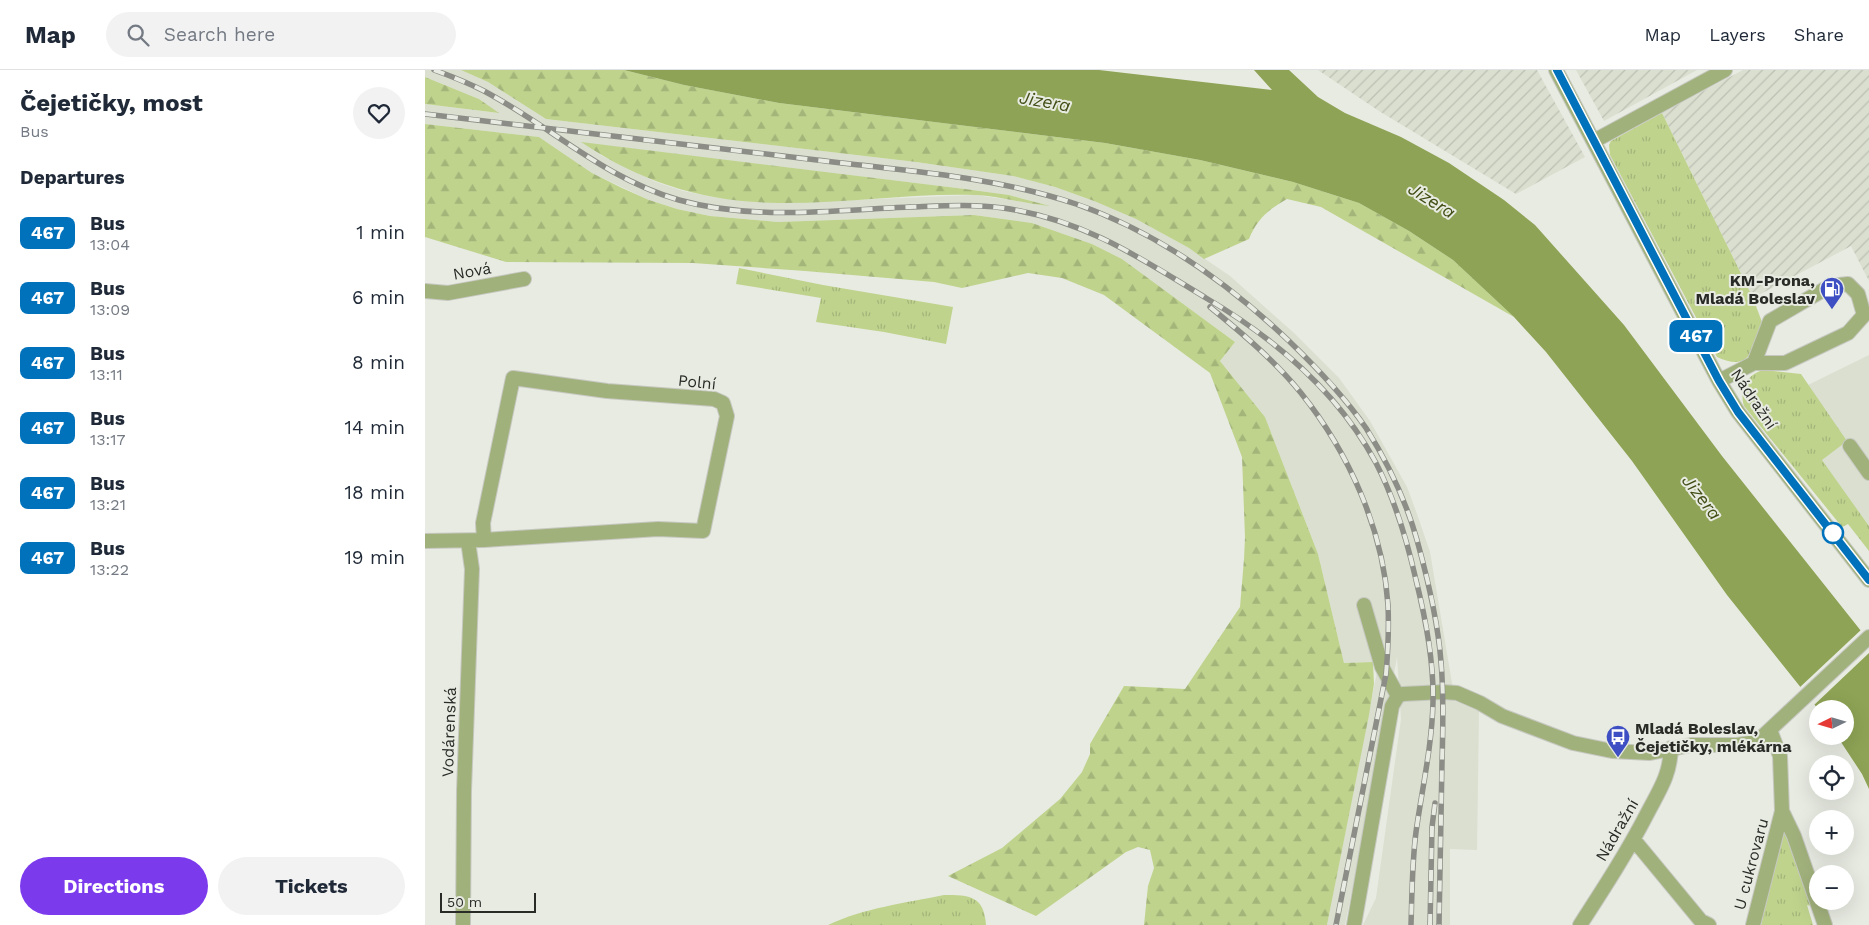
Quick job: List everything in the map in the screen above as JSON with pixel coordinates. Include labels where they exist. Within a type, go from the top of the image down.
[{"type":"street","name":"Nádražní","points":[[1556,70],[1719,381],[1738,412],[1869,580]]},
{"type":"street","points":[[1594,141],[1725,70]]},
{"type":"street","name":"Nová","points":[[425,291],[448,293],[524,279]]},
{"type":"street","points":[[1719,381],[1754,363],[1785,363],[1848,334],[1864,315],[1858,294],[1847,284],[1831,286],[1770,321],[1754,363]]},
{"type":"street","name":"Polní","points":[[425,541],[468,541],[658,530],[703,531],[727,416],[723,403],[714,399],[607,391],[513,378],[483,523],[483,540]]},
{"type":"street","points":[[1850,446],[1869,473]]},
{"type":"street","name":"Vodárenská","points":[[463,925],[464,791],[473,569],[468,541]]},
{"type":"street","points":[[1364,604],[1382,668],[1398,696]]},
{"type":"street","points":[[1354,925],[1392,706],[1398,696],[1408,692],[1457,693],[1503,716],[1582,746],[1612,751],[1643,753],[1691,745],[1743,745],[1756,741],[1770,730],[1869,637]]},
{"type":"street","name":"U cukrovaru","points":[[1753,925],[1783,811],[1780,756],[1770,730]]},
{"type":"street","name":"Nádražní","points":[[1580,925],[1634,840],[1667,777],[1671,765],[1671,748]]},
{"type":"street","name":"U cukrovaru","points":[[1783,811],[1794,836],[1825,925]]},
{"type":"street","points":[[1634,840],[1701,921],[1709,925]]},
{"type":"shaded area","points":[[425,70],[461,70],[488,82],[546,119],[916,162],[1013,176],[1055,187],[1136,219],[1189,248],[1230,276],[1294,333],[1339,378],[1370,421],[1407,487],[1430,552],[1455,701],[1479,711],[1477,850],[1450,849],[1450,925],[1363,925],[1376,898],[1401,719],[1397,657],[1345,925],[1327,925],[1377,672],[1382,655],[1373,662],[1344,663],[1318,554],[1265,417],[1220,361],[1235,342],[1122,259],[1092,244],[1032,223],[974,215],[778,222],[710,216],[677,209],[649,200],[592,173],[539,137],[425,124],[425,104],[498,113],[479,99],[425,77]],"holes":[[[583,143],[1009,195],[1046,205],[975,195],[779,203],[713,197],[683,191],[656,182],[602,156]]]},
{"type":"shaded area","points":[[1318,70],[1537,70],[1585,157],[1516,194],[1379,111]]},
{"type":"shaded area","points":[[1576,70],[1697,70],[1604,121]]},
{"type":"shaded area","points":[[1743,70],[1869,70],[1869,281],[1851,246],[1753,298],[1662,113]]},
{"type":"shaded area","points":[[1869,355],[1869,526],[1821,459],[1808,385]]},
{"type":"green space","points":[[461,70],[624,70],[684,85],[779,103],[1105,143],[1200,160],[1293,182],[1359,203],[1409,231],[1453,260],[1514,317],[1321,207],[1287,199],[1264,215],[1249,239],[1204,259],[1189,248],[1136,219],[1055,187],[1013,176],[916,162],[546,119],[488,82]]},
{"type":"green space","points":[[425,77],[479,99],[499,113],[425,104]]},
{"type":"green space","points":[[1662,113],[1753,298],[1762,322],[1753,349],[1744,360],[1737,362],[1728,361],[1717,357],[1610,155],[1609,145],[1611,141]]},
{"type":"green space","points":[[425,124],[539,137],[592,173],[622,188],[649,200],[677,209],[710,216],[778,222],[974,215],[1032,223],[1092,244],[1122,259],[1235,342],[1220,361],[1265,417],[1318,554],[1344,663],[1373,662],[1374,684],[1369,715],[1327,925],[1144,925],[1148,886],[1154,868],[1150,850],[1138,847],[1126,852],[1036,916],[948,876],[1002,848],[1060,799],[1082,772],[1090,754],[1090,744],[1124,686],[1185,689],[1240,607],[1245,537],[1242,457],[1210,373],[1104,295],[1062,278],[1028,273],[962,288],[934,282],[693,263],[506,262],[425,237]]},
{"type":"green space","points":[[581,142],[1009,195],[1050,206],[975,195],[802,203],[750,202],[725,199],[675,188],[651,179],[627,169]]},
{"type":"green space","points":[[739,268],[823,285],[953,307],[946,344],[816,322],[821,298],[736,284]]},
{"type":"green space","points":[[1763,370],[1801,374],[1847,441],[1822,460],[1869,526],[1869,551],[1848,524],[1842,527],[1744,406],[1742,394],[1745,384],[1752,375]]},
{"type":"green space","points":[[1784,834],[1787,834],[1809,891],[1809,906],[1807,905],[1813,925],[1761,925]]},
{"type":"green space","points":[[944,895],[974,899],[982,908],[986,925],[828,925],[870,910]]},
{"type":"water","name":"Jizera","points":[[624,70],[1099,70],[1272,90],[1254,70],[1289,70],[1318,97],[1345,113],[1401,137],[1449,163],[1504,200],[1535,225],[1624,325],[1722,456],[1869,641],[1869,789],[1854,762],[1854,755],[1850,755],[1843,745],[1854,745],[1854,700],[1811,700],[1727,595],[1632,461],[1546,352],[1514,317],[1453,260],[1409,231],[1359,203],[1293,182],[1200,160],[1105,143],[779,103],[684,85]]},
{"type":"pier","points":[[1863,628],[1869,637],[1869,653],[1819,700],[1809,701],[1798,689]]},
{"type":"railway","points":[[434,70],[484,91],[509,105],[626,179],[679,200],[707,206],[765,212],[823,212],[910,207],[980,206],[1032,213],[1059,221],[1084,230],[1133,254],[1231,314],[1280,349],[1323,390],[1343,413],[1361,437],[1376,463],[1400,520],[1420,595],[1431,656],[1433,702],[1429,751],[1415,844],[1411,925]]},
{"type":"railway","points":[[425,114],[915,171],[1013,187],[1076,204],[1135,229],[1190,261],[1241,299],[1310,361],[1358,416],[1389,469],[1413,525],[1438,631],[1442,674],[1443,725],[1439,925]]},
{"type":"railway","points":[[1210,307],[1280,370],[1301,393],[1318,416],[1348,466],[1361,493],[1371,520],[1385,577],[1388,605],[1386,674],[1336,925]]},
{"type":"railway","points":[[1430,925],[1432,827],[1435,803]]},
{"type":"bus line","name":"467","points":[[1557,70],[1719,381],[1738,412],[1869,580]]},
{"type":"place","name":"KM-Prona, Mladá Boleslav","points":[[1832,310]]},
{"type":"place","name":"Mladá Boleslav, Čejetičky, mlékárna","points":[[1618,758]]}]
